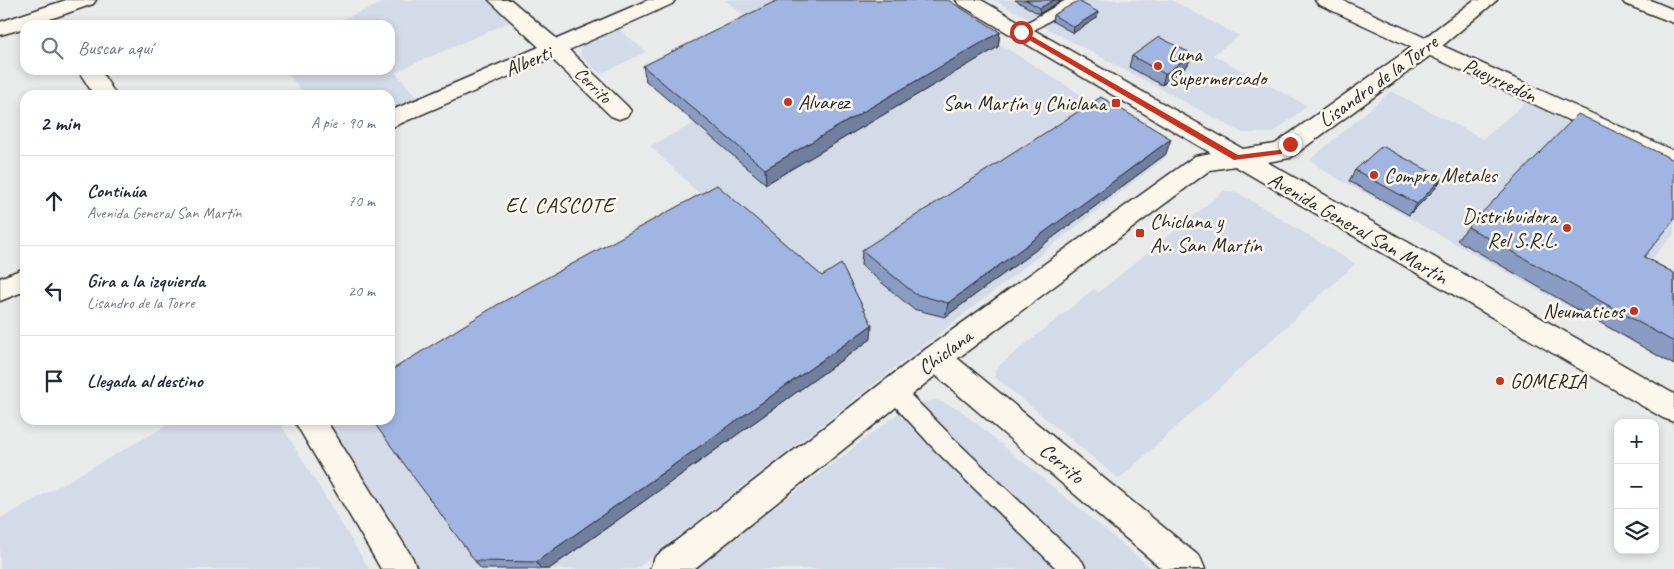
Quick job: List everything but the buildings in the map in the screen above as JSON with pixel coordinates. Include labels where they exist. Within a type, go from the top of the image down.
[{"type":"street","points":[[56,18],[86,0]]},
{"type":"street","name":"Cerrito","points":[[499,0],[555,49],[619,111]]},
{"type":"street","name":"Alberti","points":[[395,118],[665,0]]},
{"type":"street","name":"Avenida General San Martín","points":[[966,0],[1674,409]]},
{"type":"street","name":"Pueyrredón","points":[[1325,0],[1674,161]]},
{"type":"street","name":"Lisandro de la Torre","points":[[1237,158],[1281,152],[1427,47],[1486,0]]},
{"type":"street","points":[[1632,0],[1674,17]]},
{"type":"street","points":[[0,29],[20,25]]},
{"type":"street","points":[[92,75],[102,90]]},
{"type":"street","name":"Chiclana","points":[[667,569],[936,358],[1204,162],[1237,158]]},
{"type":"street","points":[[0,290],[20,281]]},
{"type":"street","name":"Cerrito","points":[[936,358],[1188,569]]},
{"type":"street","points":[[311,425],[400,569]]},
{"type":"lane","points":[[1021,32],[1076,0]]},
{"type":"lane","points":[[894,391],[944,444],[1074,569]]},
{"type":"shaded area","points":[[391,0],[488,0],[512,21],[395,72],[395,20],[340,20]]},
{"type":"shaded area","points":[[725,0],[929,0],[1166,148],[1166,157],[636,569],[412,569],[323,425],[395,425],[395,417],[710,204],[650,146],[695,123],[646,81],[757,25]]},
{"type":"shaded area","points":[[994,0],[1171,0],[1239,36],[1213,55],[1307,106],[1273,133],[1243,133]]},
{"type":"shaded area","points":[[618,28],[646,52],[600,74],[581,56],[580,47]]},
{"type":"shaded area","points":[[395,72],[419,100],[395,110],[395,90],[301,90],[289,75],[395,75]]},
{"type":"shaded area","points":[[1391,91],[1483,139],[1526,102],[1674,175],[1674,234],[1637,275],[1674,340],[1674,365],[1321,169],[1311,159]]},
{"type":"shaded area","points":[[1224,191],[1237,192],[1355,264],[1119,479],[995,377],[995,369],[1094,289],[1099,292]]},
{"type":"shaded area","points":[[936,400],[959,409],[1152,569],[694,569],[911,404]]},
{"type":"shaded area","points":[[168,425],[281,425],[369,569],[0,569],[0,519]]},
{"type":"place","name":"Luna Supermercado","points":[[1158,66]]},
{"type":"place","name":"Alvarez","points":[[788,102]]},
{"type":"place","name":"San Martín y Chiclana","points":[[1116,103]]},
{"type":"place","name":"Compro Metales","points":[[1374,175]]},
{"type":"place","name":"Distribuidora Rel S.R.L.","points":[[1567,228]]},
{"type":"place","name":"Chiclana y Av. San Martín","points":[[1140,233]]},
{"type":"place","name":"Neumaticos","points":[[1634,311]]},
{"type":"place","name":"GOMERIA","points":[[1500,381]]},
{"type":"district","name":"EL CASCOTE","points":[[560,204]]},
{"type":"route","points":[[1021,32],[1237,158],[1281,152],[1290,144]]}]
